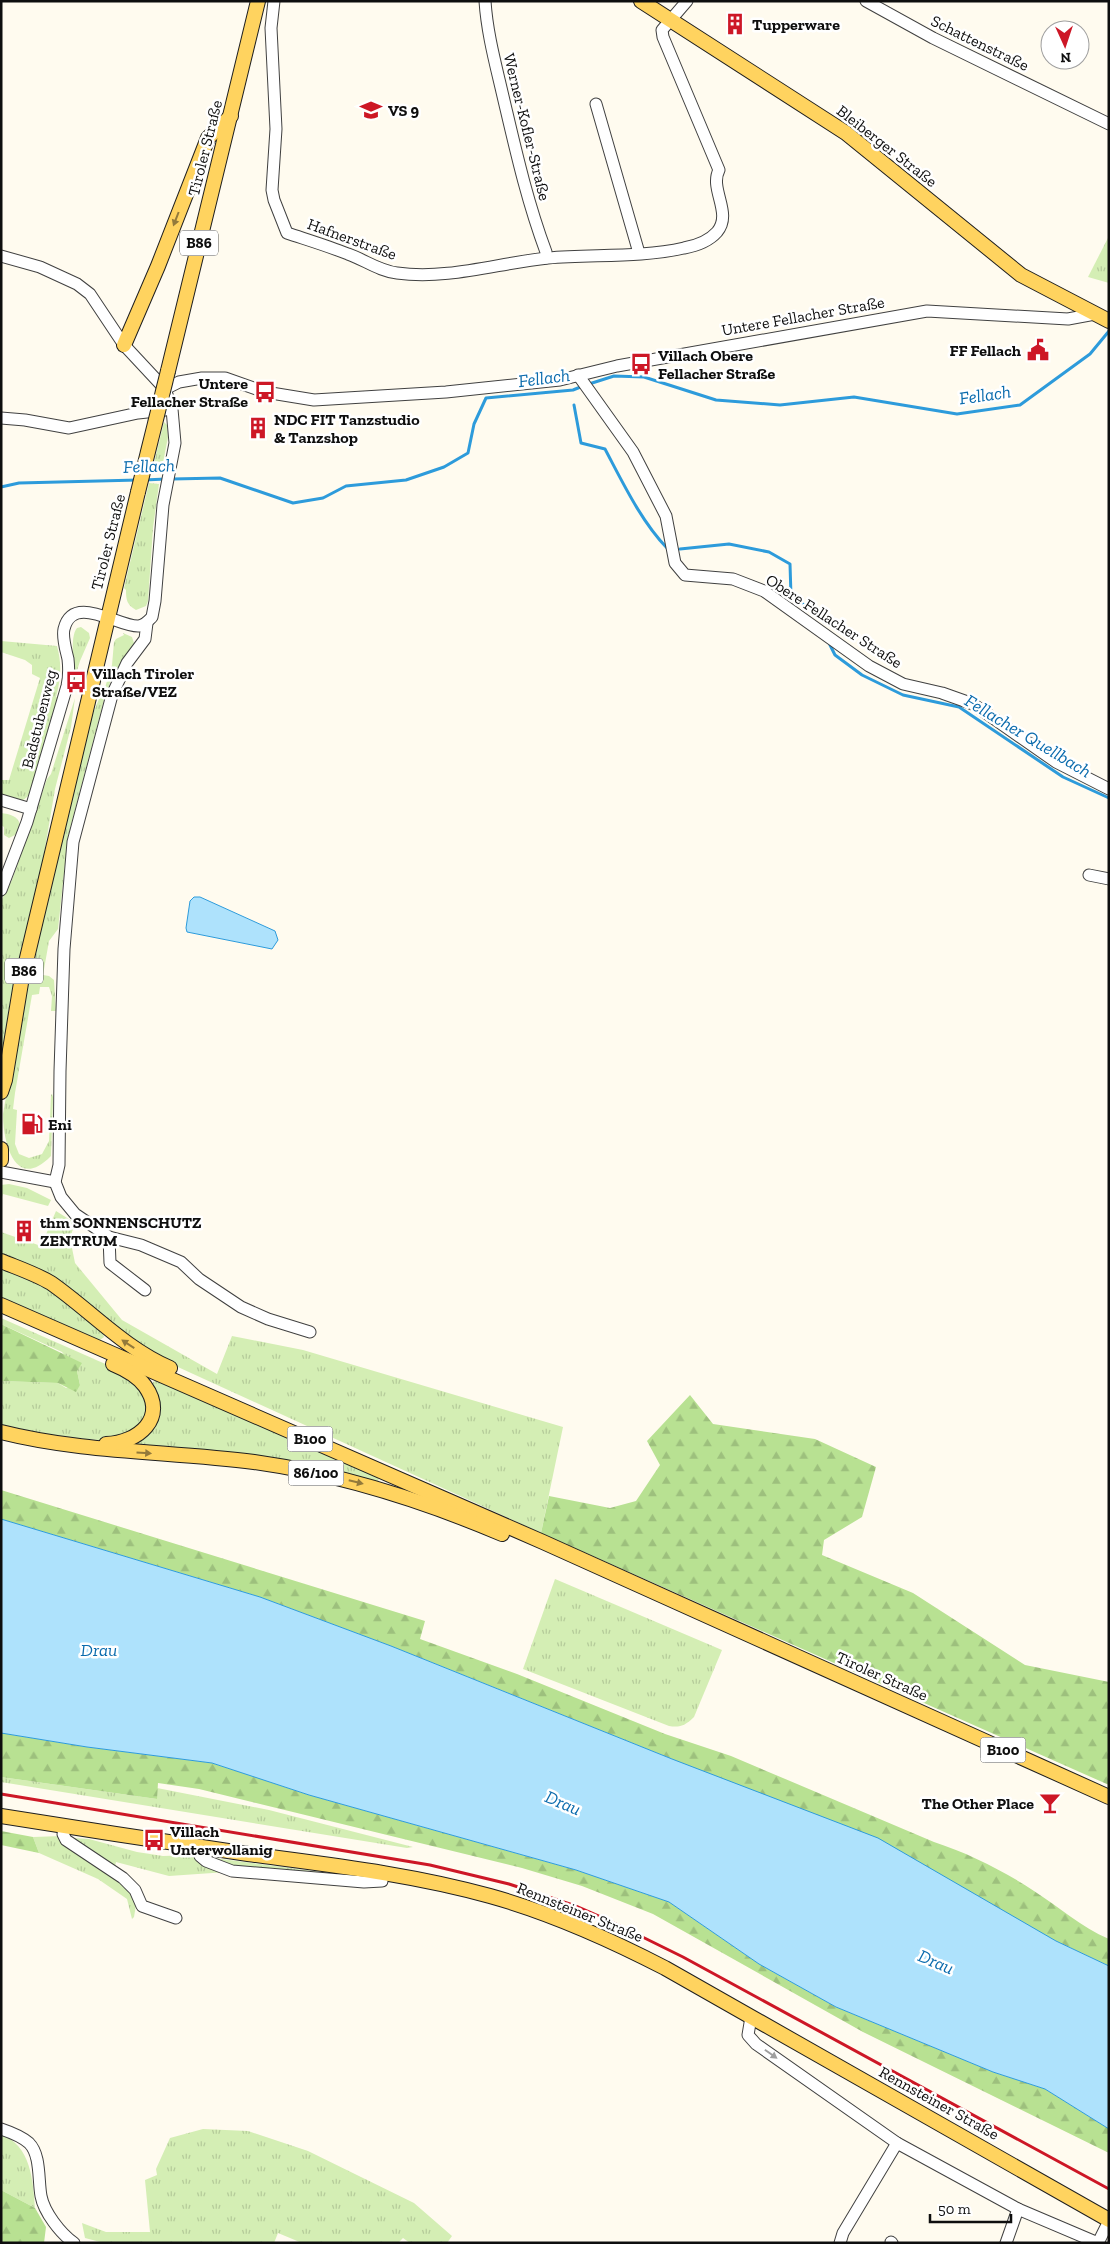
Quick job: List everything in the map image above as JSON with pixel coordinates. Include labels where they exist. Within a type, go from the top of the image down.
[{"type":"main road","name":"Tiroler Straße","points":[[1,1092],[5,1080],[21,983],[108,616],[258,1]]},
{"type":"main road","name":"Bleiberger Straße","points":[[641,1],[846,134],[1021,275],[1102,318]]},
{"type":"main road","points":[[124,345],[158,266],[208,138],[231,116]]},
{"type":"main road","points":[[1,1149],[1,1160]]},
{"type":"main road","points":[[1,1261],[48,1282],[71,1298],[121,1340],[154,1361],[192,1377],[213,1397]]},
{"type":"main road","name":"B100","points":[[1,1304],[543,1542]]},
{"type":"main road","name":"86/100","points":[[70,1335],[97,1356],[135,1376],[145,1386],[152,1398],[153,1411],[149,1424],[138,1436],[128,1441],[78,1445]]},
{"type":"main road","name":"86/100","points":[[1,1432],[46,1441],[117,1450],[254,1462],[300,1469],[358,1482],[413,1499],[525,1544],[543,1542]]},
{"type":"main road","name":"Tiroler Straße","points":[[543,1542],[1109,1797]]},
{"type":"main road","name":"Rennsteiner Straße","points":[[1,1816],[199,1847],[383,1872],[491,1896],[580,1928],[665,1968],[1109,2220]]},
{"type":"street","name":"Hafnerstraße","points":[[274,1],[271,28],[276,130],[272,190],[287,233],[350,254],[384,272],[400,274],[454,273],[546,258],[666,251],[692,246],[710,238],[721,226],[722,219],[716,180],[719,170],[664,42],[662,30],[670,20]]},
{"type":"street","name":"Werner-Kofler-Straße","points":[[485,1],[493,58],[518,167],[546,252],[546,258]]},
{"type":"street","points":[[670,20],[687,1]]},
{"type":"street","name":"Schattenstraße","points":[[866,1],[933,38],[1109,124]]},
{"type":"street","points":[[596,104],[639,253]]},
{"type":"street","points":[[1,256],[40,267],[77,284],[90,294],[124,345],[165,389],[172,409],[175,443],[166,486],[152,617],[140,626],[108,616]]},
{"type":"street","name":"Untere Fellacher Straße","points":[[165,389],[179,382],[202,378],[225,378],[265,392],[314,400],[455,391],[560,380],[583,383],[823,328],[927,311],[1068,319],[1102,318]]},
{"type":"street","name":"Obere Fellacher Straße","points":[[583,383],[633,452],[666,516],[675,563],[684,575],[733,579],[764,591],[869,666],[903,684],[942,693],[973,704],[1056,762],[1109,789]]},
{"type":"street","points":[[1,418],[26,420],[69,428],[138,413],[172,409]]},
{"type":"street","name":"Badstubenweg","points":[[1,890],[31,809],[67,686],[69,672],[64,632],[65,625],[71,617],[83,612],[108,616]]},
{"type":"street","points":[[146,623],[145,639],[127,663],[112,695],[73,842],[64,950],[59,1165],[55,1182],[61,1197],[75,1214],[109,1237],[141,1245],[181,1262],[199,1279],[241,1307],[268,1320],[310,1332]]},
{"type":"street","points":[[1,800],[31,809]]},
{"type":"street","points":[[1089,875],[1109,879]]},
{"type":"street","points":[[1,1172],[55,1182]]},
{"type":"street","points":[[109,1237],[110,1264],[145,1290]]},
{"type":"street","points":[[65,1826],[63,1834],[66,1840],[123,1878],[135,1890],[142,1906],[176,1918]]},
{"type":"street","points":[[199,1847],[200,1856],[206,1861],[232,1871],[364,1882],[382,1880],[383,1872]]},
{"type":"street","name":"Rennsteiner Straße","points":[[751,2017],[748,2035],[756,2044],[897,2143],[1018,2209],[1098,2243],[1109,2220]]},
{"type":"street","points":[[1,2129],[28,2143],[34,2150],[41,2198],[63,2234],[74,2243]]},
{"type":"street","points":[[840,2243],[843,2233],[897,2143]]},
{"type":"street","points":[[1006,2243],[1018,2209]]},
{"type":"green space","points":[[1109,236],[1109,283],[1088,277]]},
{"type":"green space","points":[[164,422],[167,425],[168,437],[161,473],[152,471]]},
{"type":"green space","points":[[149,483],[159,484],[153,528],[148,601],[146,606],[136,610],[128,602],[124,588]]},
{"type":"green space","points":[[81,627],[89,633],[90,638],[73,684],[73,638],[77,628]]},
{"type":"green space","points":[[123,633],[132,637],[134,643],[129,655],[113,675],[105,696],[68,836],[58,929],[49,941],[43,975],[49,976],[54,980],[56,1011],[51,1011],[52,996],[49,987],[40,987],[39,994],[32,995],[13,1109],[17,1110],[15,1144],[19,1154],[29,1158],[42,1154],[49,1141],[52,1094],[53,1097],[51,1156],[39,1166],[29,1169],[20,1166],[14,1160],[9,1150],[3,1114],[24,993],[92,716],[101,694],[103,694],[112,665],[114,642],[124,635]]},
{"type":"green space","points":[[1,641],[57,646],[60,659],[60,678],[56,697],[59,698],[30,793],[21,800],[1,798],[1,780],[9,780],[40,678],[32,674],[32,665],[25,660],[1,652]]},
{"type":"green space","points":[[75,698],[71,727],[55,789],[40,878],[9,1008],[1,1068],[1,901],[12,880],[47,779],[51,774]]},
{"type":"green space","points":[[1,813],[13,816],[18,820],[20,826],[15,835],[9,838],[4,835],[4,827],[1,825]]},
{"type":"green space","points":[[9,1184],[27,1188],[51,1200],[48,1206],[3,1194],[1,1200],[1,1185]]},
{"type":"green space","points":[[56,1211],[75,1223],[70,1238],[75,1263],[122,1320],[217,1374],[232,1336],[303,1350],[563,1427],[541,1533],[156,1357],[1,1258],[1,1232],[41,1246]]},
{"type":"green space","points":[[1,1266],[61,1295],[103,1333],[104,1337],[100,1340],[1,1297]]},
{"type":"green space","points":[[1,1318],[109,1365],[130,1378],[137,1385],[146,1404],[144,1419],[139,1427],[123,1438],[94,1440],[60,1436],[1,1424],[1,1381],[58,1383],[66,1388],[80,1385],[77,1371],[62,1352],[1,1324]]},
{"type":"green space","points":[[1,1324],[82,1363],[77,1371],[80,1385],[76,1392],[58,1383],[1,1381]]},
{"type":"green space","points":[[157,1380],[377,1477],[379,1480],[375,1483],[135,1445],[143,1439],[153,1426],[152,1386],[153,1382]]},
{"type":"green space","points":[[690,1395],[713,1424],[815,1439],[876,1467],[862,1517],[824,1540],[822,1555],[913,1593],[1025,1665],[1109,1682],[1109,1785],[541,1533],[549,1496],[610,1508],[636,1501],[660,1465],[647,1441]]},
{"type":"green space","points":[[1,1490],[425,1621],[420,1639],[517,1674],[665,1734],[731,1756],[986,1863],[1043,1897],[1080,1923],[1109,1939],[1109,1966],[672,1759],[391,1646],[260,1597],[1,1519]]},
{"type":"green space","points":[[555,1579],[722,1650],[694,1717],[683,1725],[669,1726],[523,1669]]},
{"type":"green space","points":[[1,1733],[87,1747],[212,1763],[309,1795],[576,1870],[669,1902],[759,1964],[836,2007],[993,2072],[1045,2089],[1109,2129],[1109,2153],[863,2032],[653,1914],[582,1886],[522,1868],[199,1789],[158,1783],[157,1799],[1,1777]]},
{"type":"green space","points":[[1,1777],[157,1799],[157,1788],[269,1810],[413,1847],[407,1848],[1,1782]]},
{"type":"green space","points":[[1,1831],[33,1837],[39,1853],[1,1845]]},
{"type":"green space","points":[[61,1836],[130,1888],[136,1905],[132,1919],[127,1899],[98,1879],[39,1853],[33,1837]]},
{"type":"green space","points":[[74,1838],[89,1839],[137,1852],[163,1856],[194,1855],[227,1872],[169,1876],[116,1862],[115,1867],[73,1841]]},
{"type":"green space","points":[[206,1857],[350,1876],[245,1870]]},
{"type":"green space","points":[[203,2129],[248,2131],[308,2151],[414,2203],[452,2236],[447,2243],[410,2243],[403,2238],[398,2243],[302,2243],[278,2233],[274,2243],[104,2243],[85,2238],[82,2223],[106,2232],[150,2232],[145,2180],[157,2175],[156,2169],[170,2138]]},
{"type":"green space","points":[[1,2134],[11,2139],[24,2155],[31,2175],[35,2208],[1,2190]]},
{"type":"green space","points":[[1,2190],[35,2208],[46,2227],[44,2243],[1,2243]]},
{"type":"water","points":[[194,897],[200,897],[275,931],[278,940],[272,949],[187,932],[190,901]]},
{"type":"water","name":"Drau","points":[[1,1519],[260,1597],[391,1646],[672,1759],[878,1838],[1056,1941],[1109,1966],[1109,2129],[1045,2089],[993,2072],[836,2007],[759,1964],[669,1902],[576,1870],[309,1795],[212,1763],[87,1747],[1,1733]]},
{"type":"waterway","name":"Fellach","points":[[589,384],[614,376],[644,377],[716,400],[780,405],[854,397],[957,414],[1020,405],[1090,354],[1109,331]]},
{"type":"waterway","name":"Fellach","points":[[172,479],[220,478],[293,503],[323,498],[346,486],[406,480],[444,467],[468,453],[474,424],[486,398],[573,390],[583,386]]},
{"type":"waterway","name":"Fellacher Quellbach","points":[[574,405],[581,443],[605,449],[641,514],[667,548]]},
{"type":"waterway","name":"Fellach","points":[[144,480],[166,479]]},
{"type":"waterway","name":"Fellach","points":[[1,487],[19,483],[138,480]]},
{"type":"waterway","name":"Fellacher Quellbach","points":[[680,549],[729,544],[769,552],[790,564],[791,596],[822,617],[824,622]]},
{"type":"waterway","name":"Fellacher Quellbach","points":[[830,645],[835,655],[862,675],[903,695],[959,707],[1063,777],[1109,798]]},
{"type":"railway","points":[[1,1794],[430,1865],[509,1884],[576,1906],[683,1957],[1109,2189]]},
{"type":"place","name":"Tupperware","points":[[735,24]]},
{"type":"place","name":"VS 9","points":[[371,110]]},
{"type":"place","name":"FF Fellach","points":[[1038,350]]},
{"type":"place","name":"Villach Obere Fellacher Straße","points":[[641,364]]},
{"type":"place","name":"Untere Fellacher Straße","points":[[265,392]]},
{"type":"place","name":"NDC FIT Tanzstudio & Tanzshop","points":[[258,428]]},
{"type":"place","name":"Villach Tiroler Straße/VEZ","points":[[76,682]]},
{"type":"place","name":"Eni","points":[[32,1124]]},
{"type":"place","name":"thm SONNENSCHUTZ ZENTRUM","points":[[24,1231]]},
{"type":"place","name":"The Other Place","points":[[1050,1803]]},
{"type":"place","name":"Villach Unterwollanig","points":[[154,1840]]}]
